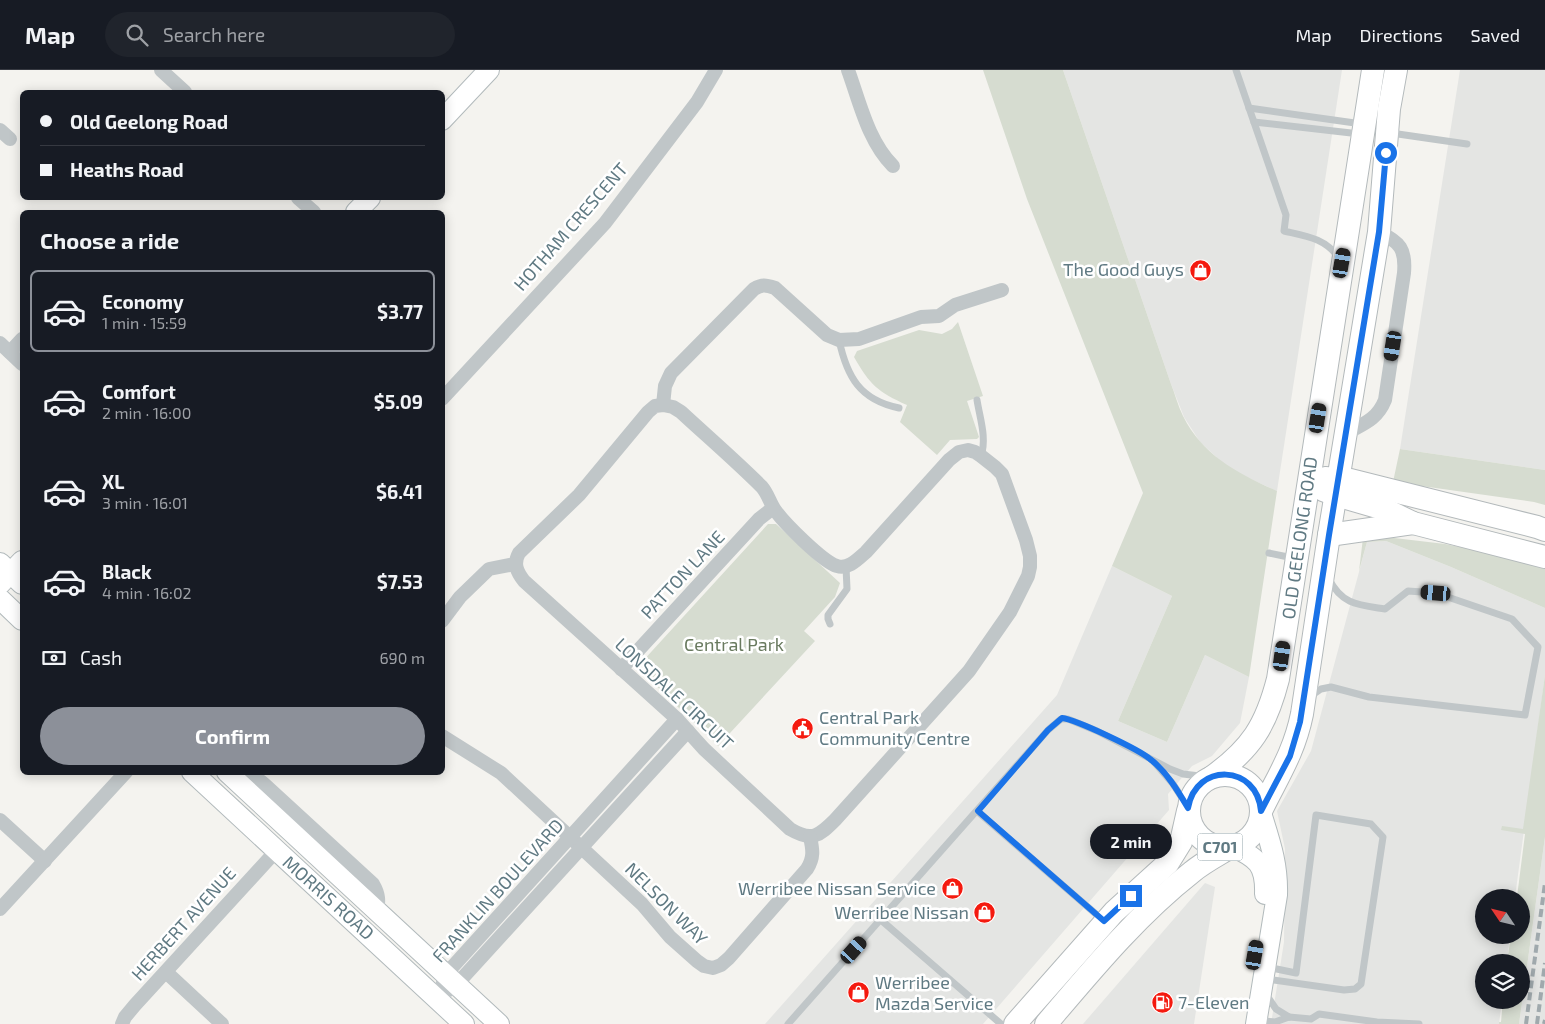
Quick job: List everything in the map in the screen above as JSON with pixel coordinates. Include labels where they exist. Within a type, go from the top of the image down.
[{"type":"main road","name":"OLD GEELONG ROAD","points":[[1261,812],[1290,756],[1302,714],[1324,564],[1379,232],[1373,70]]},
{"type":"main road","name":"OLD GEELONG ROAD","points":[[1211,777],[1236,758],[1249,744],[1265,719],[1273,699],[1282,656],[1342,263],[1374,131],[1390,108],[1396,70]]},
{"type":"main road","points":[[1309,482],[1545,530]]},
{"type":"main road","points":[[1337,487],[1413,523],[1545,557]]},
{"type":"main road","points":[[1329,535],[1413,523]]},
{"type":"main road","points":[[1211,777],[1229,774],[1246,781],[1257,794],[1261,812]]},
{"type":"main road","name":"C701","points":[[1015,1024],[1104,921],[1163,868],[1173,856],[1181,842],[1192,794],[1197,787],[1211,777]]},
{"type":"main road","name":"C701","points":[[1188,810],[1193,829],[1201,839],[1218,846],[1240,844],[1252,835],[1261,812]]},
{"type":"main road","name":"C701","points":[[1046,1024],[1081,983],[1156,904],[1194,870],[1231,846]]},
{"type":"street","points":[[161,70],[183,90]]},
{"type":"street","points":[[445,117],[489,70]]},
{"type":"street","name":"HOTHAM CRESCENT","points":[[445,396],[604,223],[698,102],[716,70]]},
{"type":"street","points":[[848,70],[874,142],[882,156],[893,166]]},
{"type":"street","points":[[300,200],[312,210]]},
{"type":"street","points":[[358,210],[368,200]]},
{"type":"street","points":[[1345,434],[1374,418],[1381,411],[1385,400],[1405,258],[1396,242],[1379,232]]},
{"type":"street","points":[[663,404],[665,386],[671,373],[760,285],[775,288],[827,335],[839,340],[859,339],[921,317],[939,316],[955,305],[1002,290]]},
{"type":"street","points":[[20,339],[5,348],[20,362]]},
{"type":"street","points":[[445,617],[460,597],[489,569],[515,564],[518,553],[579,494],[655,406],[663,404],[681,412],[764,489],[782,519],[830,564],[839,567],[846,567],[857,561],[949,460],[959,452],[968,450],[975,452],[1002,474],[1030,556],[1028,576],[1010,612],[969,671],[835,820],[823,832],[810,837]]},
{"type":"street","name":"PATTON LANE","points":[[621,669],[759,519],[774,508]]},
{"type":"street","name":"LONSDALE CIRCUIT","points":[[515,564],[518,573],[524,581],[677,719],[688,732],[790,829],[801,836],[810,837]]},
{"type":"street","points":[[13,576],[4,602],[20,618]]},
{"type":"street","name":"FRANKLIN BOULEVARD","points":[[451,979],[518,916],[576,842],[608,795],[677,719]]},
{"type":"street","name":"FRANKLIN BOULEVARD","points":[[438,998],[508,906],[576,842],[620,806],[688,732]]},
{"type":"street","points":[[445,738],[501,773],[576,842]]},
{"type":"street","points":[[0,909],[123,775]]},
{"type":"street","name":"MORRIS ROAD","points":[[195,775],[464,1024]]},
{"type":"street","name":"MORRIS ROAD","points":[[230,775],[499,1024]]},
{"type":"street","points":[[608,795],[620,806]]},
{"type":"street","points":[[1261,812],[1273,851],[1277,877],[1277,895],[1261,976]]},
{"type":"street","points":[[0,820],[45,861]]},
{"type":"street","name":"NELSON WAY","points":[[576,842],[642,904],[670,937],[704,966],[713,968],[721,965],[729,958],[807,869],[812,860],[813,852],[810,837]]},
{"type":"street","points":[[1231,846],[1256,860],[1263,869],[1265,878],[1266,894],[1259,1021]]},
{"type":"street","name":"HERBERT AVENUE","points":[[122,1024],[135,1005],[276,851]]},
{"type":"street","points":[[508,906],[518,916]]},
{"type":"street","points":[[166,972],[222,1024]]},
{"type":"lane","points":[[1236,70],[1286,215],[1284,231],[1322,241],[1337,255],[1342,263]]},
{"type":"lane","points":[[1249,108],[1374,131],[1467,144]]},
{"type":"lane","points":[[1254,122],[1350,134],[1374,131]]},
{"type":"lane","points":[[839,340],[842,356],[855,383],[881,404],[899,408]]},
{"type":"lane","points":[[977,400],[984,438],[981,456]]},
{"type":"lane","points":[[1269,554],[1297,559]]},
{"type":"lane","points":[[1302,714],[1307,700],[1311,696],[1321,689],[1331,687],[1369,697],[1525,716],[1538,647],[1512,619],[1436,593],[1408,591],[1385,609],[1358,604],[1345,599],[1332,584],[1324,564]]},
{"type":"lane","points":[[830,624],[828,615],[847,590],[846,567]]},
{"type":"lane","points":[[788,1024],[1052,726],[1062,718],[1096,731],[1183,774],[1211,777]]},
{"type":"lane","points":[[1150,758],[1173,784],[1188,810]]},
{"type":"lane","points":[[978,811],[1104,921]]},
{"type":"lane","points":[[1316,815],[1371,824],[1383,837],[1362,984],[1355,989],[1344,990],[1261,976],[1296,973],[1316,815]]},
{"type":"lane","points":[[881,920],[1001,1024]]},
{"type":"lane","points":[[1261,976],[1276,1010],[1289,1017]]},
{"type":"lane","points":[[1259,1021],[1289,1017],[1311,1018],[1319,1014],[1377,1022],[1419,1024]]},
{"type":"shaded area","points":[[1063,70],[1342,70],[1277,491],[1225,465],[1200,442],[1184,417]]},
{"type":"shaded area","points":[[1460,70],[1545,70],[1545,470],[1400,449]]},
{"type":"shaded area","points":[[1386,541],[1545,608],[1545,675],[1516,889],[1475,889],[1475,944],[1509,944],[1508,954],[1475,954],[1475,1009],[1501,1009],[1499,1024],[1271,1024],[1284,942],[1285,849],[1277,811],[1311,751],[1367,542]]},
{"type":"shaded area","points":[[1112,566],[1172,596],[1118,721],[1167,742],[1205,655],[1249,677],[1240,723],[1212,756],[1192,766],[1168,794],[1169,810],[983,1024],[765,1024],[1057,695]]},
{"type":"shaded area","points":[[1545,837],[1545,1024],[1519,1024],[1521,1009],[1530,1009],[1529,954]]},
{"type":"shaded area","points":[[1205,883],[1215,887],[1194,1024],[1083,1024]]},
{"type":"green space","points":[[983,70],[1063,70],[1183,416],[1201,442],[1223,462],[1249,478],[1277,491],[1249,677],[1205,655],[1167,742],[1118,721],[1172,596],[1112,566],[1143,493],[1027,199]]},
{"type":"green space","points":[[958,322],[983,396],[967,401],[979,437],[977,439],[950,440],[937,455],[900,422],[907,405],[876,387],[854,357],[857,351],[919,330],[942,334],[952,329]]},
{"type":"green space","points":[[1400,449],[1545,470],[1545,505],[1393,482]]},
{"type":"green space","name":"Central Park","points":[[768,524],[776,524],[840,583],[835,597],[804,631],[815,641],[718,746],[641,671],[641,663]]},
{"type":"green space","points":[[1386,537],[1445,544],[1545,564],[1545,608],[1386,541],[1367,542],[1359,571],[1363,538]]},
{"type":"green space","points":[[1545,675],[1545,837],[1529,954],[1508,954],[1510,944],[1530,944],[1530,889],[1518,889],[1525,834],[1501,830],[1502,826],[1523,829]]},
{"type":"green space","points":[[1502,1009],[1521,1009],[1519,1024],[1499,1024],[1501,1022]]},
{"type":"railway","points":[[1526,1024],[1545,883]]},
{"type":"railway","points":[[1537,1024],[1545,963]]},
{"type":"railway","points":[[1544,1024],[1545,1020]]},
{"type":"place","name":"The Good Guys","points":[[1200,270]]},
{"type":"place","name":"Central Park Community Centre","points":[[803,728]]},
{"type":"place","name":"Werribee Nissan Service","points":[[952,889]]},
{"type":"place","name":"Werribee Nissan","points":[[985,913]]},
{"type":"place","name":"Werribee Mazda Service","points":[[859,993]]},
{"type":"place","name":"7-Eleven","points":[[1162,1003]]},
{"type":"route","points":[[1131,896],[1104,921],[978,811],[1048,730],[1062,718],[1096,731],[1150,758],[1173,784],[1188,808],[1192,794],[1203,782],[1212,776],[1229,774],[1246,781],[1252,787],[1257,794],[1261,811],[1290,756],[1298,733],[1379,232],[1386,153]]}]
